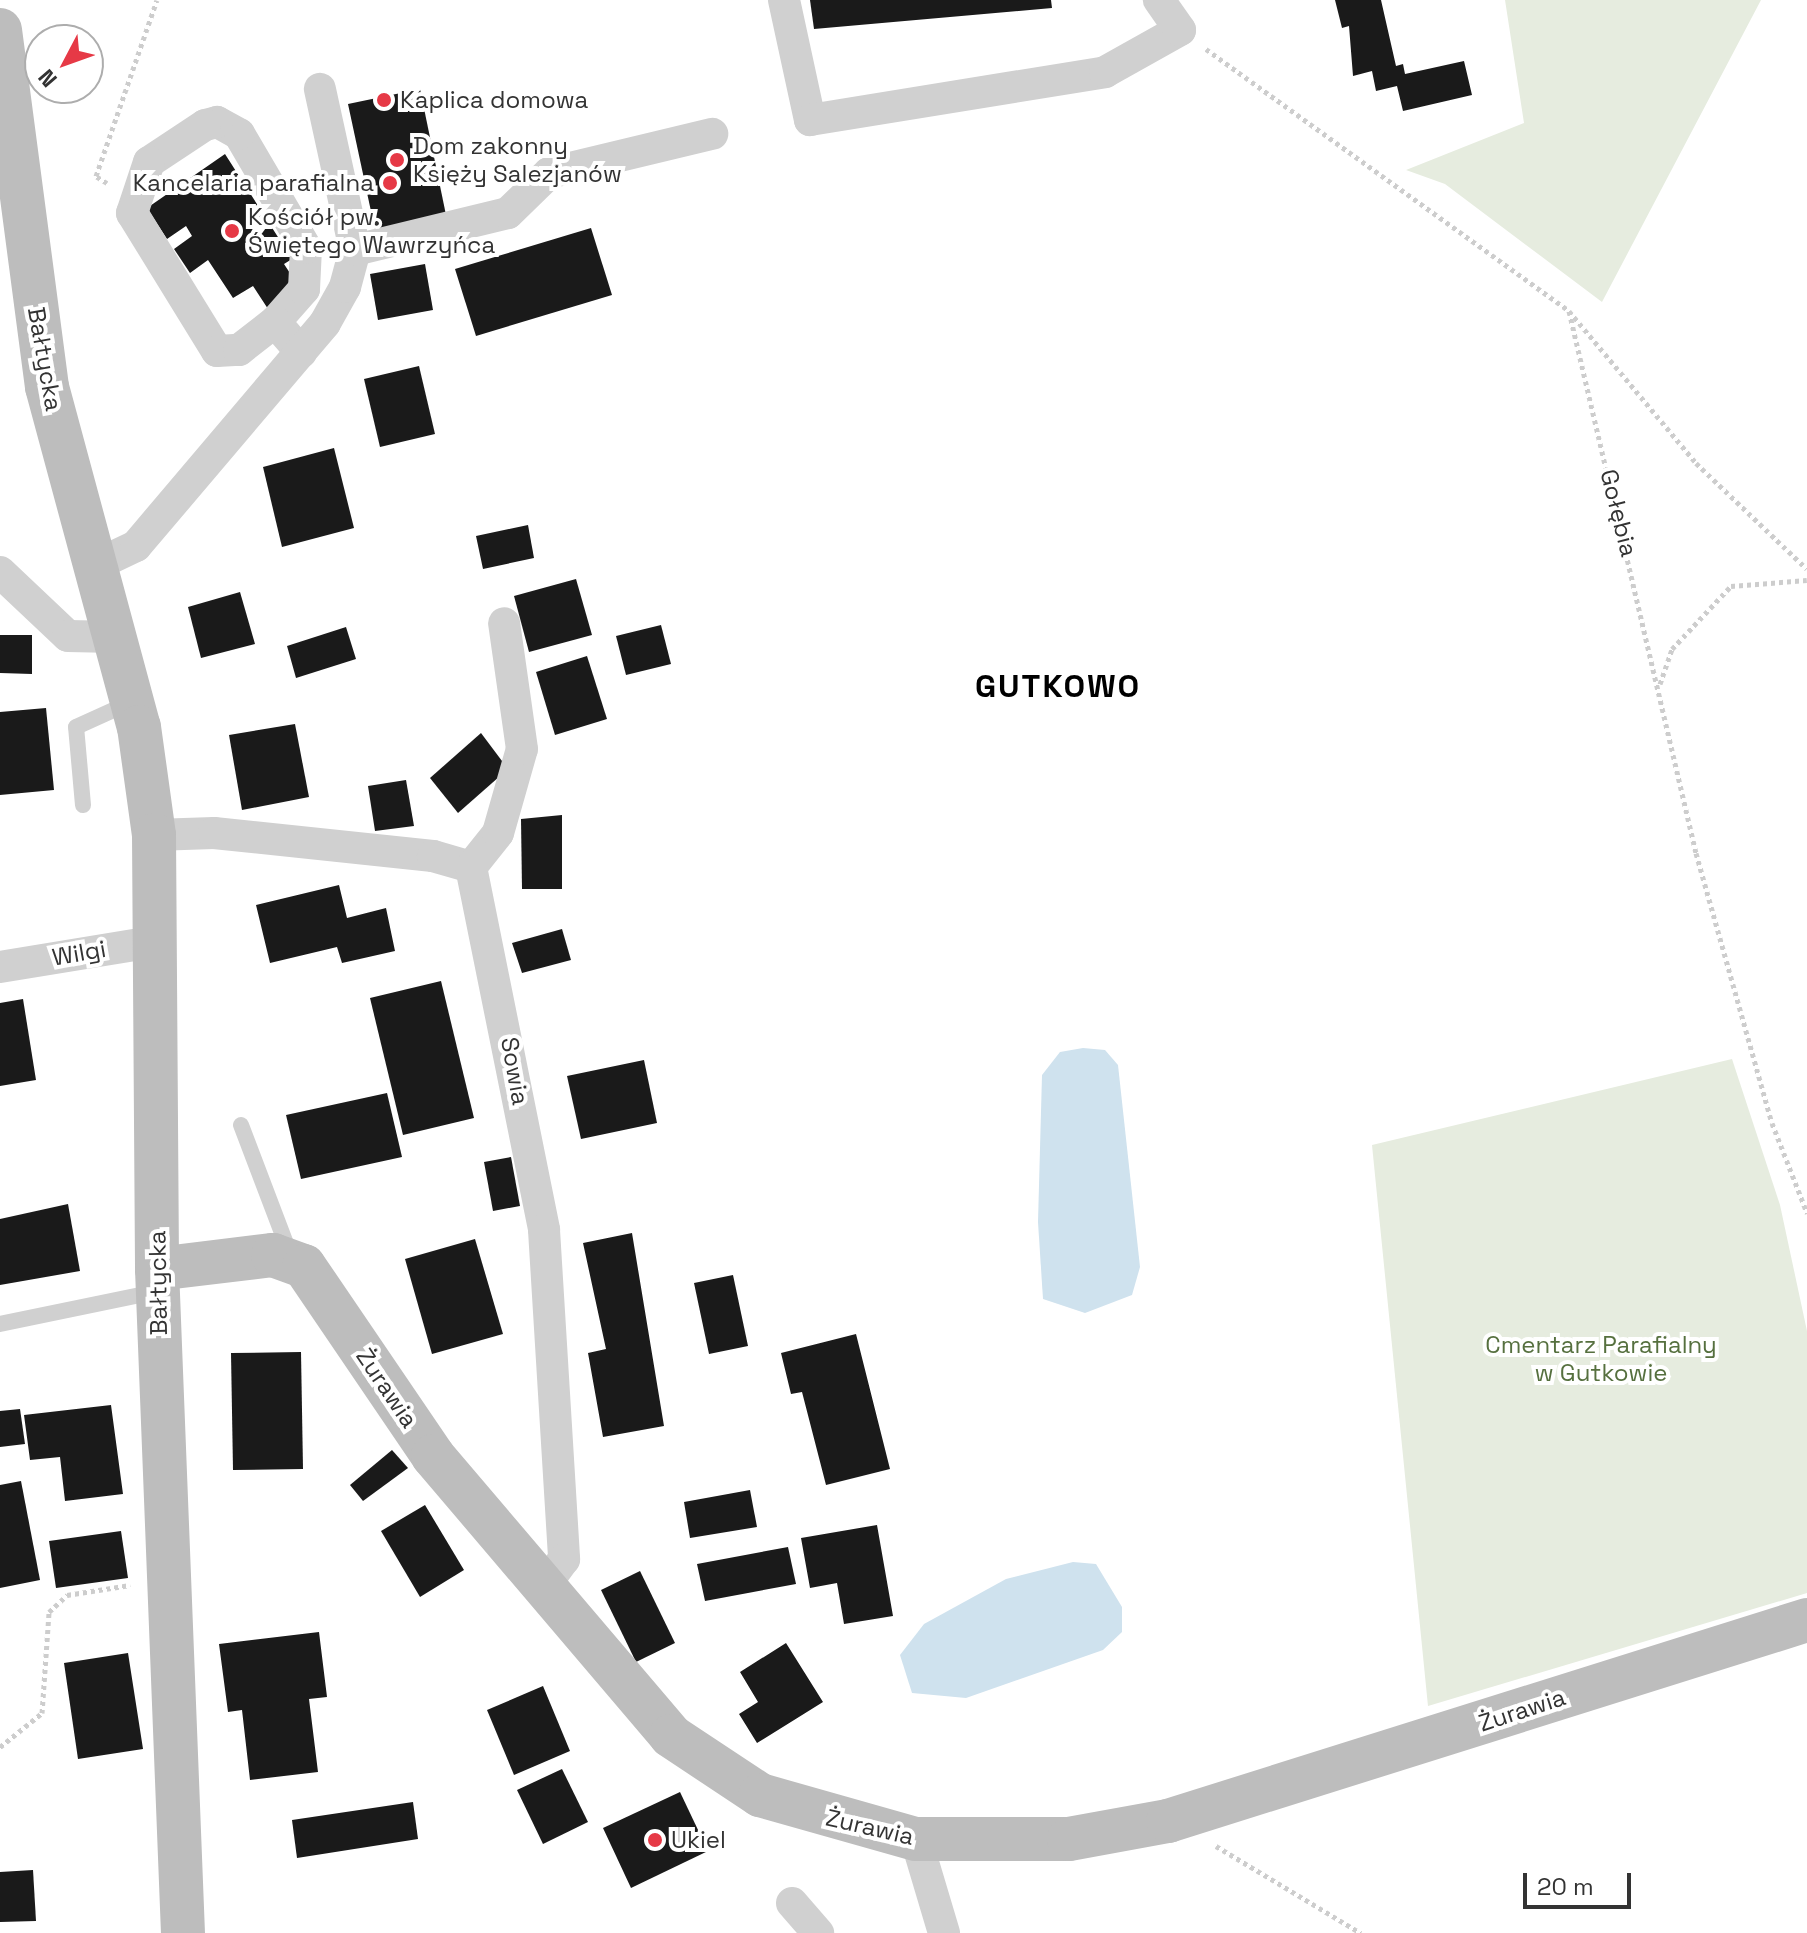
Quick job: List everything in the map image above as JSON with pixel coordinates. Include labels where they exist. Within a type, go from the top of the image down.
[{"type":"street","points":[[784,0],[810,120],[1105,72],[1180,30],[1159,0]]},
{"type":"street","name":"Bałtycka","points":[[0,30],[3,75],[47,387],[133,701],[154,835],[158,941],[158,1280],[173,1579],[183,1933]]},
{"type":"street","points":[[96,565],[136,546],[301,352],[345,287],[355,250],[320,89]]},
{"type":"street","points":[[217,122],[239,134],[306,248],[304,289],[275,322],[239,350],[217,351],[142,235],[132,200],[141,174],[162,151],[217,122]]},
{"type":"street","points":[[355,250],[508,213],[549,173],[712,134]]},
{"type":"street","points":[[275,322],[301,352]]},
{"type":"street","points":[[0,572],[68,636],[116,637]]},
{"type":"street","points":[[154,835],[214,833],[433,856],[471,867],[498,833],[522,749],[504,623]]},
{"type":"street","name":"Sowia","points":[[471,867],[544,1230],[564,1559],[542,1589]]},
{"type":"street","name":"Wilgi","points":[[0,967],[158,941]]},
{"type":"street","points":[[158,1280],[292,1259]]},
{"type":"street","name":"Żurawia","points":[[292,1259],[324,1287],[433,1456],[542,1589],[671,1736],[721,1775],[791,1807],[916,1839],[1069,1839],[1191,1814],[1807,1620]]},
{"type":"street","points":[[916,1839],[944,1933]]},
{"type":"street","points":[[792,1903],[818,1933]]},
{"type":"lane","points":[[83,805],[76,727],[133,701]]},
{"type":"lane","points":[[241,1125],[292,1259]]},
{"type":"lane","points":[[0,1324],[158,1280]]},
{"type":"path","points":[[132,200],[96,176],[157,0]]},
{"type":"path","points":[[1180,30],[1569,311],[1696,463],[1807,569]]},
{"type":"path","name":"Gołębia","points":[[1569,311],[1660,684],[1696,853],[1772,1123],[1807,1213]]},
{"type":"path","points":[[1660,684],[1672,649],[1731,586],[1807,580]]},
{"type":"path","points":[[0,1747],[42,1713],[49,1612],[67,1595],[173,1579]]},
{"type":"path","points":[[1191,1814],[1222,1853],[1361,1933]]},
{"type":"green space","points":[[1505,0],[1761,0],[1602,302],[1445,184],[1406,170],[1524,123]]},
{"type":"green space","name":"Cmentarz Parafialny w Gutkowie","points":[[1732,1059],[1780,1205],[1807,1331],[1807,1593],[1428,1706],[1372,1145]]},
{"type":"water","points":[[1083,1048],[1105,1050],[1118,1065],[1140,1267],[1132,1295],[1085,1313],[1043,1299],[1038,1222],[1042,1075],[1060,1052]]},
{"type":"water","points":[[1073,1562],[1096,1564],[1122,1607],[1122,1632],[1103,1650],[966,1698],[912,1693],[900,1655],[924,1624],[1006,1579]]},
{"type":"building","points":[[810,0],[1051,0],[1052,8],[814,29]]},
{"type":"building","points":[[1335,0],[1381,0],[1396,66],[1403,64],[1405,74],[1464,61],[1472,95],[1403,111],[1397,86],[1376,91],[1372,71],[1353,76],[1349,26],[1342,28]]},
{"type":"building","name":"Dom zakonny Księży Salezjanów","points":[[420,89],[446,215],[375,230],[348,104]]},
{"type":"building","name":"Kościół pw. Świętego Wawrzyńca","points":[[225,154],[292,259],[284,264],[301,290],[270,312],[253,286],[233,298],[208,260],[190,273],[174,249],[192,236],[186,226],[167,239],[147,208]]},
{"type":"building","points":[[591,228],[612,295],[476,336],[455,269]]},
{"type":"building","points":[[425,264],[433,310],[378,320],[370,274]]},
{"type":"building","points":[[419,366],[435,434],[380,447],[364,379]]},
{"type":"building","points":[[334,448],[354,528],[282,547],[263,467]]},
{"type":"building","points":[[528,525],[534,558],[483,569],[476,536]]},
{"type":"building","points":[[576,579],[592,635],[529,652],[514,596]]},
{"type":"building","points":[[240,592],[255,644],[201,658],[188,607]]},
{"type":"building","points":[[661,625],[671,664],[626,675],[616,636]]},
{"type":"building","points":[[346,627],[356,659],[296,678],[287,646]]},
{"type":"building","points":[[0,635],[32,635],[32,674],[0,673]]},
{"type":"building","points":[[587,656],[607,719],[555,735],[536,672]]},
{"type":"building","points":[[46,708],[54,790],[0,795],[0,712]]},
{"type":"building","points":[[295,724],[309,797],[242,810],[229,735]]},
{"type":"building","points":[[481,733],[508,769],[458,813],[430,778]]},
{"type":"building","points":[[406,780],[414,826],[375,831],[368,786]]},
{"type":"building","points":[[562,815],[562,889],[522,889],[521,819]]},
{"type":"building","points":[[339,885],[347,918],[386,908],[395,951],[342,963],[337,947],[270,963],[256,905]]},
{"type":"building","points":[[562,929],[571,960],[522,973],[512,943]]},
{"type":"building","points":[[441,981],[474,1118],[403,1135],[370,998]]},
{"type":"building","points":[[23,999],[36,1080],[0,1086],[0,1003]]},
{"type":"building","points":[[644,1060],[657,1123],[581,1139],[567,1076]]},
{"type":"building","points":[[387,1093],[402,1157],[301,1179],[286,1115]]},
{"type":"building","points":[[511,1157],[520,1206],[493,1211],[484,1162]]},
{"type":"building","points":[[68,1204],[80,1271],[0,1285],[0,1219]]},
{"type":"building","points":[[632,1233],[664,1426],[603,1437],[588,1353],[606,1349],[583,1243]]},
{"type":"building","points":[[475,1239],[503,1334],[432,1354],[405,1259]]},
{"type":"building","points":[[733,1275],[748,1346],[709,1354],[694,1283]]},
{"type":"building","points":[[856,1334],[890,1469],[826,1485],[802,1392],[791,1394],[781,1353]]},
{"type":"building","points":[[301,1352],[303,1469],[233,1470],[231,1353]]},
{"type":"building","points":[[111,1405],[123,1494],[65,1501],[60,1457],[30,1460],[24,1415]]},
{"type":"building","points":[[20,1409],[25,1444],[0,1447],[0,1411]]},
{"type":"building","points":[[392,1450],[408,1468],[363,1501],[350,1485]]},
{"type":"building","points":[[21,1481],[40,1580],[0,1588],[0,1485]]},
{"type":"building","points":[[750,1490],[757,1527],[690,1538],[684,1502]]},
{"type":"building","points":[[425,1505],[464,1570],[420,1597],[381,1531]]},
{"type":"building","points":[[877,1525],[893,1616],[844,1624],[837,1583],[810,1588],[801,1538]]},
{"type":"building","points":[[121,1531],[128,1578],[56,1588],[49,1541]]},
{"type":"building","points":[[788,1547],[796,1584],[705,1601],[697,1564]]},
{"type":"building","points":[[640,1571],[675,1643],[636,1662],[601,1590]]},
{"type":"building","points":[[319,1632],[327,1697],[309,1699],[318,1772],[250,1780],[242,1710],[228,1712],[219,1644]]},
{"type":"building","points":[[786,1643],[823,1702],[757,1743],[739,1714],[758,1702],[740,1672]]},
{"type":"building","points":[[128,1653],[143,1749],[78,1759],[64,1663]]},
{"type":"building","points":[[543,1686],[570,1751],[514,1775],[487,1710]]},
{"type":"building","points":[[562,1769],[588,1822],[543,1844],[517,1790]]},
{"type":"building","name":"Ukiel","points":[[680,1792],[708,1851],[631,1888],[603,1828]]},
{"type":"building","points":[[413,1802],[418,1839],[297,1858],[292,1820]]},
{"type":"building","points":[[33,1870],[36,1921],[0,1922],[0,1872]]},
{"type":"place","name":"Kaplica domowa","points":[[384,100]]},
{"type":"place","name":"Dom zakonny Księży Salezjanów","points":[[397,160]]},
{"type":"place","name":"Kancelaria parafialna","points":[[390,183]]},
{"type":"place","name":"Kościół pw. Świętego Wawrzyńca","points":[[232,231]]},
{"type":"place","name":"Ukiel","points":[[655,1840]]},
{"type":"district","name":"GUTKOWO","points":[[1058,686]]}]
